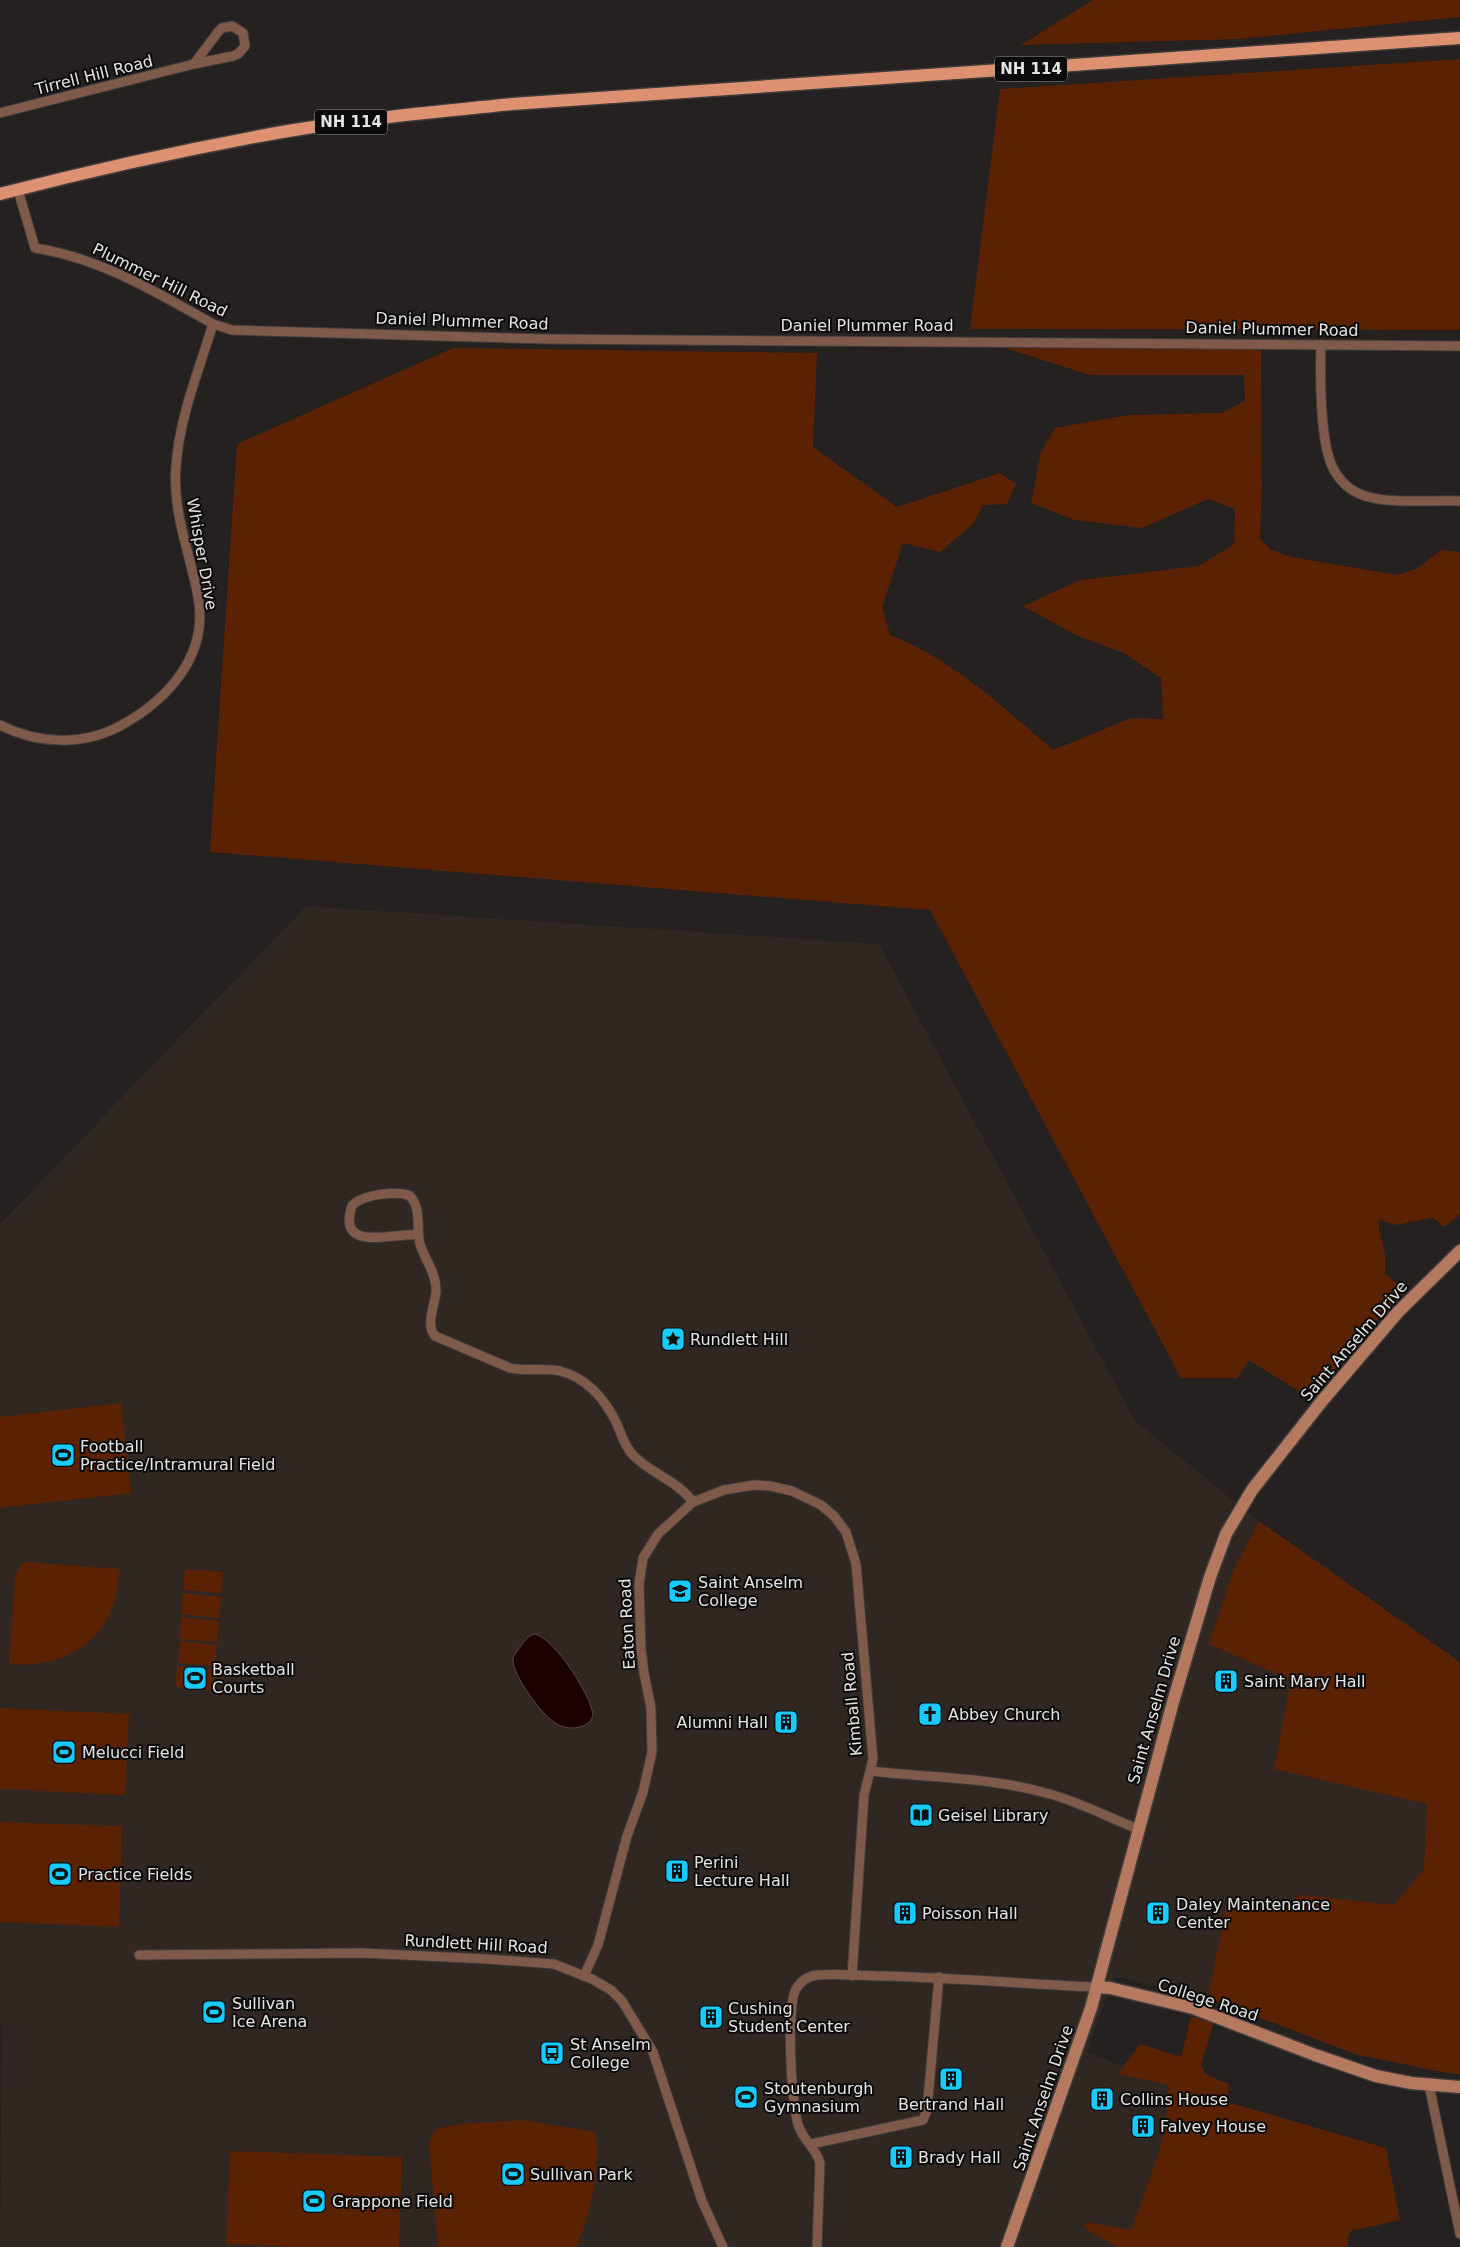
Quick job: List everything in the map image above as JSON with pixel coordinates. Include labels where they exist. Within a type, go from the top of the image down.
[{"type":"main road","name":"NH 114","points":[[0,194],[166,154],[282,132],[396,116],[522,104],[1460,38]]},
{"type":"street","name":"Tirrell Hill Road","points":[[0,113],[238,54],[245,46],[243,33],[236,27],[222,28],[194,64]]},
{"type":"street","name":"Plummer Hill Road","points":[[18,190],[35,248],[69,254],[91,261],[213,324],[232,330],[273,330]]},
{"type":"street","name":"Whisper Drive","points":[[0,725],[17,732],[52,740],[75,740],[101,733],[119,726],[152,705],[174,685],[187,666],[196,644],[200,611],[176,499],[176,466],[181,431],[213,324]]},
{"type":"street","name":"Daniel Plummer Road","points":[[273,330],[546,339],[742,339],[857,342],[947,340],[1460,346]]},
{"type":"street","points":[[1321,345],[1320,384],[1327,449],[1331,465],[1344,484],[1353,492],[1376,498],[1460,501]]},
{"type":"street","points":[[418,1235],[364,1238],[356,1234],[350,1223],[352,1206],[362,1199],[395,1193],[406,1194],[415,1204],[418,1235],[436,1285],[431,1324],[431,1330],[435,1336],[510,1368],[523,1370],[552,1369],[580,1379],[594,1390],[606,1404],[633,1455],[680,1487],[693,1502]]},
{"type":"street","name":"Saint Anselm Drive","points":[[1007,2247],[1052,2124],[1097,1987],[1171,1708],[1210,1577],[1234,1518],[1252,1490],[1287,1444],[1377,1335],[1460,1251]]},
{"type":"street","name":"Kimball Road","points":[[693,1502],[734,1487],[754,1485],[776,1487],[814,1500],[834,1516],[846,1532],[856,1564],[872,1746],[871,1771],[988,1782],[1039,1791],[1074,1802],[1138,1829]]},
{"type":"street","name":"Eaton Road","points":[[584,1976],[598,1945],[625,1842],[643,1792],[652,1752],[652,1719],[641,1653],[640,1564],[658,1534],[693,1502]]},
{"type":"street","points":[[852,1976],[864,1795],[871,1771]]},
{"type":"street","name":"Rundlett Hill Road","points":[[140,1955],[362,1953],[537,1962],[562,1966],[584,1976],[611,1990],[622,2001],[649,2043],[702,2201],[723,2247]]},
{"type":"street","name":"College Road","points":[[816,2247],[820,2166],[818,2155],[800,2130],[796,2118],[790,2021],[792,1996],[800,1982],[817,1975],[939,1978],[1110,1988],[1177,2003],[1355,2069],[1393,2080],[1460,2087]]},
{"type":"street","points":[[811,2144],[922,2120],[927,2110],[939,1978]]},
{"type":"street","points":[[1429,2085],[1460,2234]]},
{"type":"shaded area","points":[[1093,0],[1460,0],[1460,17],[1239,39],[1021,45]]},
{"type":"shaded area","points":[[1460,59],[1460,330],[970,329],[1000,89]]},
{"type":"shaded area","points":[[983,341],[1261,347],[1262,485],[1260,538],[1271,550],[1292,557],[1397,575],[1418,568],[1441,550],[1460,552],[1460,1215],[1444,1227],[1433,1218],[1395,1225],[1379,1219],[1379,1228],[1385,1254],[1385,1274],[1407,1290],[1371,1327],[1311,1399],[1249,1360],[1238,1378],[1181,1378],[930,910],[210,852],[237,444],[453,348],[817,353],[813,447],[897,507],[1000,473],[1016,484],[1007,504],[983,505],[974,523],[940,552],[903,543],[882,607],[890,635],[935,657],[976,685],[1053,750],[1132,718],[1163,719],[1161,678],[1124,653],[1078,636],[1023,606],[1080,580],[1199,566],[1234,544],[1235,509],[1208,499],[1142,528],[1075,520],[1031,503],[1041,452],[1055,428],[1128,415],[1221,413],[1245,401],[1244,375],[1090,375]]},
{"type":"shaded area","name":"Saint Anselm College","points":[[306,906],[879,944],[1135,1421],[1259,1521],[1460,1662],[1460,1785],[1374,2046],[1208,1998],[1114,1976],[1087,2053],[1222,2101],[1217,2247],[0,2247],[2,2025],[0,2022],[0,1224]]},
{"type":"shaded area","name":"Football Practice/Intramural Field","points":[[121,1403],[131,1493],[0,1508],[0,1417]]},
{"type":"shaded area","points":[[1259,1521],[1460,1662],[1460,2074],[1446,2073],[1355,2054],[1208,1998],[1227,1902],[1268,1912],[1301,1895],[1394,1905],[1424,1869],[1427,1804],[1274,1769],[1291,1680],[1209,1644],[1234,1569]]},
{"type":"shaded area","points":[[27,1562],[120,1569],[117,1590],[111,1611],[103,1625],[94,1637],[82,1647],[55,1660],[25,1665],[9,1664],[15,1575],[21,1564]]},
{"type":"shaded area","points":[[185,1569],[223,1572],[221,1593],[183,1590]]},
{"type":"shaded area","name":"Basketball Courts","points":[[183,1593],[221,1597],[219,1618],[181,1614]]},
{"type":"shaded area","name":"Basketball Courts","points":[[181,1617],[219,1621],[217,1642],[179,1639]]},
{"type":"shaded area","points":[[535,1634],[543,1638],[562,1657],[586,1695],[593,1715],[591,1720],[583,1726],[567,1728],[551,1720],[529,1695],[517,1675],[514,1666],[514,1655],[530,1636]]},
{"type":"shaded area","name":"Basketball Courts","points":[[180,1641],[217,1645],[215,1666],[178,1663]]},
{"type":"shaded area","name":"Basketball Courts","points":[[177,1666],[215,1669],[213,1690],[175,1687]]},
{"type":"shaded area","name":"Melucci Field","points":[[0,1708],[129,1714],[125,1795],[0,1789]]},
{"type":"shaded area","name":"Practice Fields","points":[[0,1822],[122,1826],[119,1927],[0,1922]]},
{"type":"shaded area","points":[[1191,2017],[1214,2022],[1201,2064],[1205,2074],[1229,2084],[1227,2102],[1386,2148],[1400,2220],[1351,2231],[1348,2238],[1348,2247],[1117,2247],[1084,2228],[1086,2222],[1131,2230],[1159,2153],[1166,2119],[1169,2085],[1118,2074],[1140,2044],[1181,2057]]},
{"type":"shaded area","name":"Sullivan Park","points":[[522,2120],[594,2132],[596,2136],[597,2164],[593,2193],[586,2221],[576,2247],[438,2247],[429,2144],[433,2133],[443,2127],[452,2125]]},
{"type":"shaded area","name":"Grappone Field","points":[[230,2151],[402,2157],[399,2247],[301,2247],[226,2244]]},
{"type":"place","name":"Rundlett Hill","points":[[673,1339]]},
{"type":"place","name":"Football Practice/Intramural Field","points":[[63,1455]]},
{"type":"place","name":"Saint Anselm College","points":[[680,1591]]},
{"type":"place","name":"Basketball Courts","points":[[195,1678]]},
{"type":"place","name":"Saint Mary Hall","points":[[1226,1681]]},
{"type":"place","name":"Abbey Church","points":[[930,1714]]},
{"type":"place","name":"Alumni Hall","points":[[786,1722]]},
{"type":"place","name":"Melucci Field","points":[[64,1752]]},
{"type":"place","name":"Geisel Library","points":[[921,1815]]},
{"type":"place","name":"Perini Lecture Hall","points":[[677,1871]]},
{"type":"place","name":"Practice Fields","points":[[60,1874]]},
{"type":"place","name":"Poisson Hall","points":[[905,1913]]},
{"type":"place","name":"Daley Maintenance Center","points":[[1158,1913]]},
{"type":"place","name":"Sullivan Ice Arena","points":[[214,2012]]},
{"type":"place","name":"Cushing Student Center","points":[[711,2017]]},
{"type":"place","name":"St Anselm College","points":[[552,2053]]},
{"type":"place","name":"Bertrand Hall","points":[[951,2079]]},
{"type":"place","name":"Stoutenburgh Gymnasium","points":[[746,2097]]},
{"type":"place","name":"Collins House","points":[[1102,2099]]},
{"type":"place","name":"Falvey House","points":[[1143,2126]]},
{"type":"place","name":"Brady Hall","points":[[901,2157]]},
{"type":"place","name":"Sullivan Park","points":[[513,2174]]},
{"type":"place","name":"Grappone Field","points":[[314,2201]]}]
